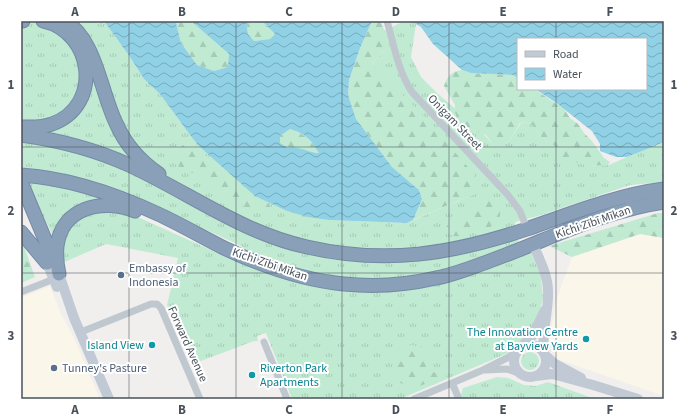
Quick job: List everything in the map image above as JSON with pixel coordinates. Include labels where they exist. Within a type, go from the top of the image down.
[{"type":"highway","points":[[21,127],[50,125],[61,119],[71,112],[78,103],[86,83],[87,73],[85,63],[75,40],[59,27],[43,21]]},
{"type":"highway","points":[[65,21],[77,31],[87,44],[114,118],[127,143],[143,161],[154,170],[228,218]]},
{"type":"highway","name":"Kichi Zībī Mīkan","points":[[21,135],[75,145],[114,159],[140,171],[228,218],[271,237],[306,247],[342,253],[383,256],[411,256],[443,252],[478,244],[527,229],[615,199],[642,192],[664,189]]},
{"type":"highway","name":"Kichi Zībī Mīkan","points":[[21,175],[36,176],[79,185],[120,197],[159,214],[225,248],[268,266],[297,276],[345,284],[379,285],[404,283],[441,277],[533,244],[592,220],[642,206],[664,202]]},
{"type":"highway","points":[[21,182],[56,277]]},
{"type":"highway","points":[[21,200],[47,263]]},
{"type":"highway","points":[[56,277],[56,252],[61,232],[70,219],[78,213],[98,205],[108,205],[131,210],[225,248]]},
{"type":"highway","points":[[527,229],[533,244]]},
{"type":"highway","points":[[21,232],[47,263]]},
{"type":"street","name":"Onigam Street","points":[[388,23],[396,57],[404,78],[412,92],[508,195],[520,211],[527,229]]},
{"type":"street","points":[[533,244],[547,281],[548,296],[546,324],[543,335],[547,363],[544,370],[536,376]]},
{"type":"street","points":[[47,263],[56,277],[81,332],[108,399]]},
{"type":"street","points":[[21,292],[56,277]]},
{"type":"street","name":"Forward Avenue","points":[[81,332],[151,304],[157,304],[161,308],[200,399]]},
{"type":"street","points":[[414,399],[483,370],[509,357],[533,335],[547,307]]},
{"type":"street","points":[[264,342],[287,399]]},
{"type":"street","points":[[521,374],[517,371],[514,364],[514,359],[519,349],[526,345],[535,345],[541,348],[545,354],[559,367],[593,385]]},
{"type":"street","points":[[483,370],[507,369],[528,377],[552,374],[638,399]]},
{"type":"street","points":[[452,383],[459,399]]},
{"type":"shaded area","points":[[640,234],[664,238],[664,396],[557,359],[549,340],[557,298],[572,257]]},
{"type":"shaded area","name":"Tunney's Pasture","points":[[50,286],[60,312],[74,338],[100,399],[21,399],[21,298]]},
{"type":"green space","points":[[21,21],[104,21],[144,79],[160,94],[201,148],[287,211],[329,220],[407,223],[474,194],[372,63],[385,50],[386,30],[402,22],[411,21],[416,24],[411,57],[421,77],[438,94],[477,127],[492,143],[505,144],[510,140],[521,123],[527,122],[533,126],[541,137],[588,166],[609,165],[664,142],[664,182],[630,185],[538,216],[515,222],[519,245],[437,273],[377,280],[319,275],[268,261],[235,243],[131,196],[98,199],[71,209],[53,236],[33,195],[21,161]]},
{"type":"green space","points":[[191,21],[229,54],[229,67],[214,71],[197,65],[181,43],[176,23]]},
{"type":"green space","points":[[246,21],[262,21],[275,34],[270,39],[254,41],[248,34]]},
{"type":"green space","points":[[372,21],[381,21],[384,30],[386,30],[390,51],[385,50],[372,63],[424,117],[474,174],[474,194],[413,220],[422,199],[419,190],[392,167],[356,119],[348,95],[349,80],[360,48]]},
{"type":"green space","points":[[462,70],[471,73],[513,75],[517,77],[517,90],[536,90],[564,109],[570,118],[578,124],[592,141],[604,158],[610,162],[608,165],[588,166],[563,158],[560,149],[541,137],[533,126],[527,122],[520,123],[510,140],[505,144],[498,145],[492,143],[486,135],[466,128],[458,121],[455,112],[455,105],[444,86],[450,75]]},
{"type":"green space","points":[[290,129],[307,138],[320,153],[295,148],[288,149],[280,143],[280,136]]},
{"type":"green space","points":[[189,141],[199,148],[203,155],[214,159],[255,197],[269,204],[270,207],[262,211],[238,205],[193,173],[179,167],[175,162],[177,155],[186,142]]},
{"type":"green space","points":[[486,199],[496,200],[501,205],[501,210],[497,220],[490,228],[459,236],[448,233],[445,229],[451,222],[471,214]]},
{"type":"green space","points":[[114,210],[140,218],[222,255],[259,269],[366,291],[530,251],[539,270],[543,299],[532,331],[508,353],[400,399],[292,399],[266,333],[257,336],[258,341],[254,341],[193,364],[167,305],[178,258],[106,244],[62,263],[62,240],[65,232],[82,215]]},
{"type":"green space","points":[[658,213],[664,213],[664,238],[640,234],[572,257],[549,246]]},
{"type":"green space","points":[[21,238],[35,277],[21,283]]},
{"type":"green space","points":[[29,261],[29,279],[21,282],[21,262]]},
{"type":"green space","points":[[411,345],[429,348],[430,356],[424,370],[426,373],[440,372],[448,375],[412,389],[409,389],[398,381],[396,377],[394,359],[401,348]]},
{"type":"green space","points":[[526,352],[534,352],[539,357],[537,368],[534,370],[526,370],[521,365],[521,357]]},
{"type":"green space","points":[[497,377],[508,378],[524,385],[536,386],[548,382],[595,399],[463,399],[461,395],[463,388]]},
{"type":"water","points":[[104,21],[191,21],[246,21],[248,34],[254,41],[270,39],[275,34],[262,21],[372,21],[360,48],[349,80],[348,95],[356,119],[392,167],[419,190],[422,199],[413,220],[407,223],[329,220],[308,217],[287,211],[255,196],[201,148],[160,94],[144,79]],"holes":[[[191,21],[229,54],[228,67],[214,71],[197,65],[181,43],[176,23]],[[290,129],[307,138],[319,153],[291,147],[288,148],[280,143],[280,136]]]},
{"type":"water","points":[[411,21],[664,21],[664,142],[627,157],[616,157],[600,151],[600,144],[592,131],[555,102],[537,90],[647,90],[647,38],[517,38],[517,77],[513,75],[471,73],[462,70],[433,44],[421,27]]},
{"type":"place","name":"Embassy of Indonesia","points":[[121,275]]},
{"type":"place","name":"The Innovation Centre at Bayview Yards","points":[[586,339]]},
{"type":"place","name":"Island View","points":[[152,345]]},
{"type":"place","name":"Tunney's Pasture","points":[[54,368]]},
{"type":"place","name":"Riverton Park Apartments","points":[[252,375]]}]
